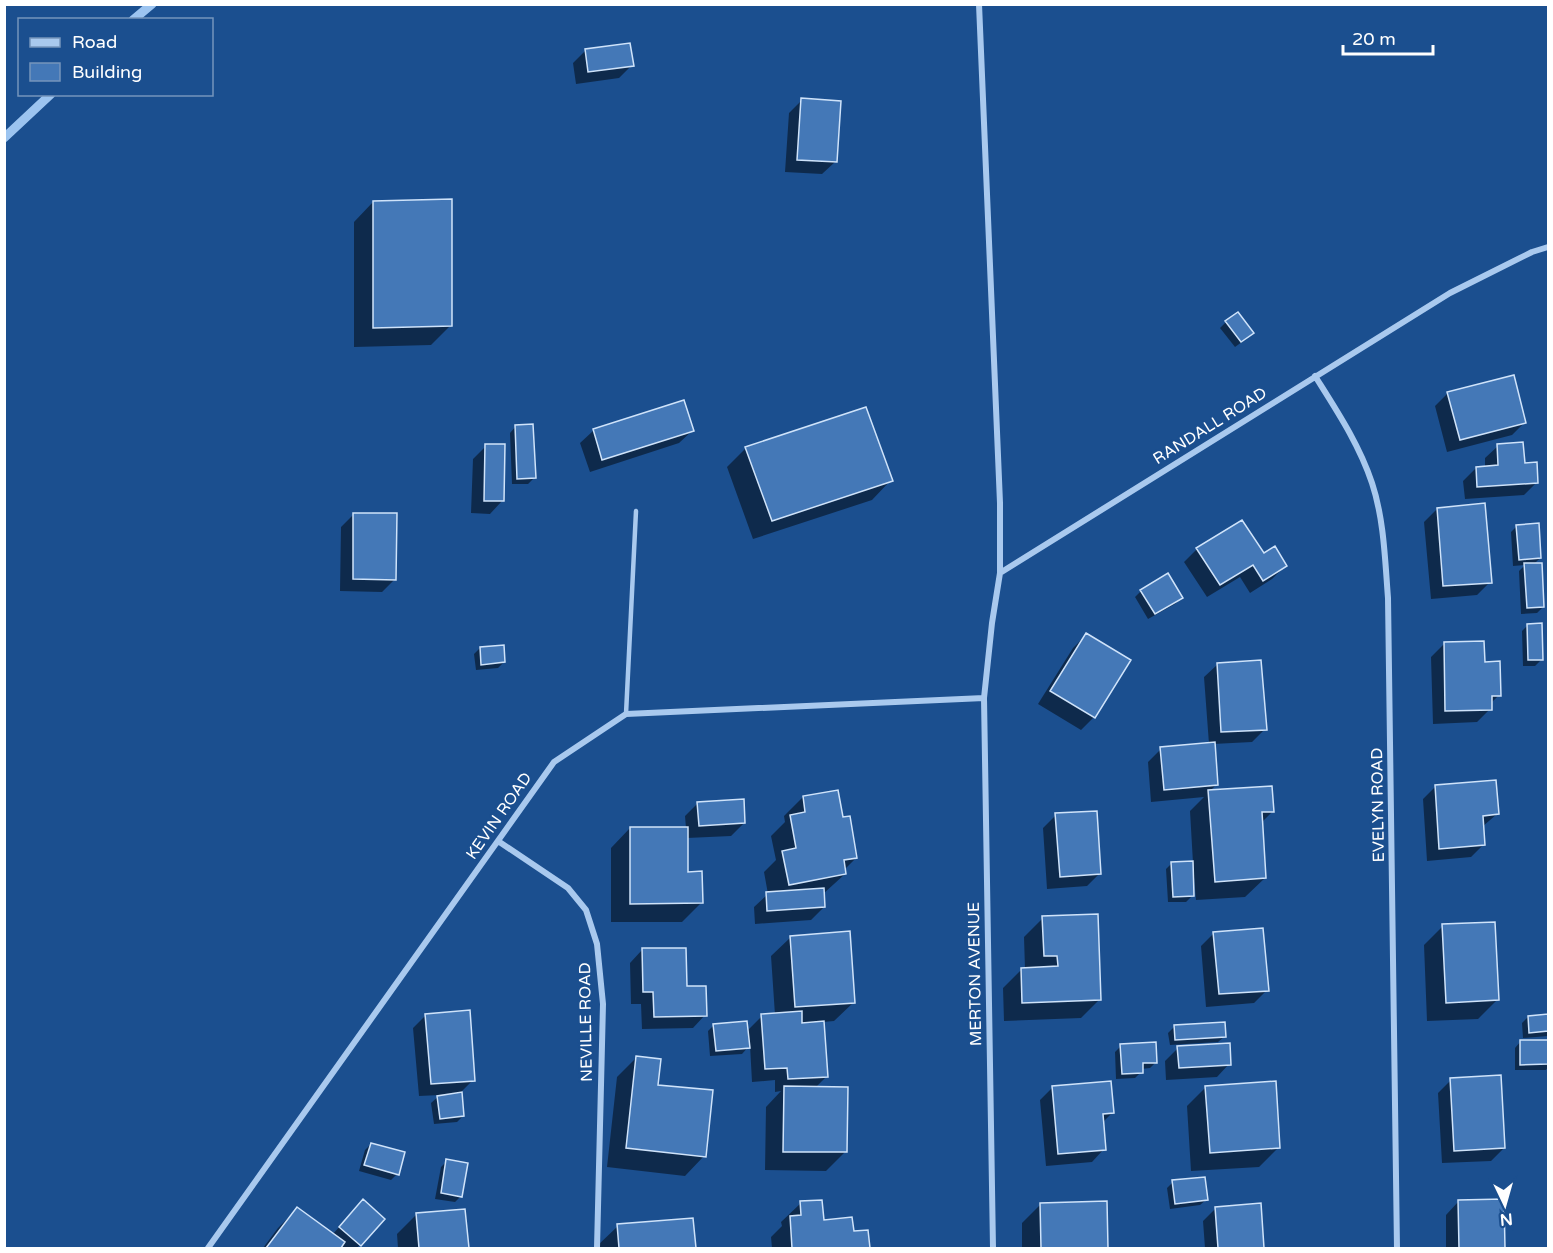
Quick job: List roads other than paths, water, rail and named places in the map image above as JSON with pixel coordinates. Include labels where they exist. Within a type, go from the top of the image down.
[{"type":"street","points":[[626,714],[984,698],[1000,573],[1000,503],[979,4]]},
{"type":"street","name":"RANDALL ROAD","points":[[1000,573],[1450,293],[1532,252],[1548,248]]},
{"type":"street","name":"EVELYN ROAD","points":[[1316,376],[1355,441],[1372,484],[1381,526],[1388,598],[1397,1248]]},
{"type":"street","name":"MERTON AVENUE","points":[[984,698],[993,1248]]},
{"type":"street","name":"KEVIN ROAD","points":[[208,1248],[554,762],[626,714]]},
{"type":"street","name":"NEVILLE ROAD","points":[[498,841],[568,888],[586,910],[597,944],[603,1004],[597,1248]]},
{"type":"lane","points":[[626,714],[636,511]]},
{"type":"waterway","points":[[135,18],[152,4]]},
{"type":"waterway","points":[[4,138],[49,96]]}]
